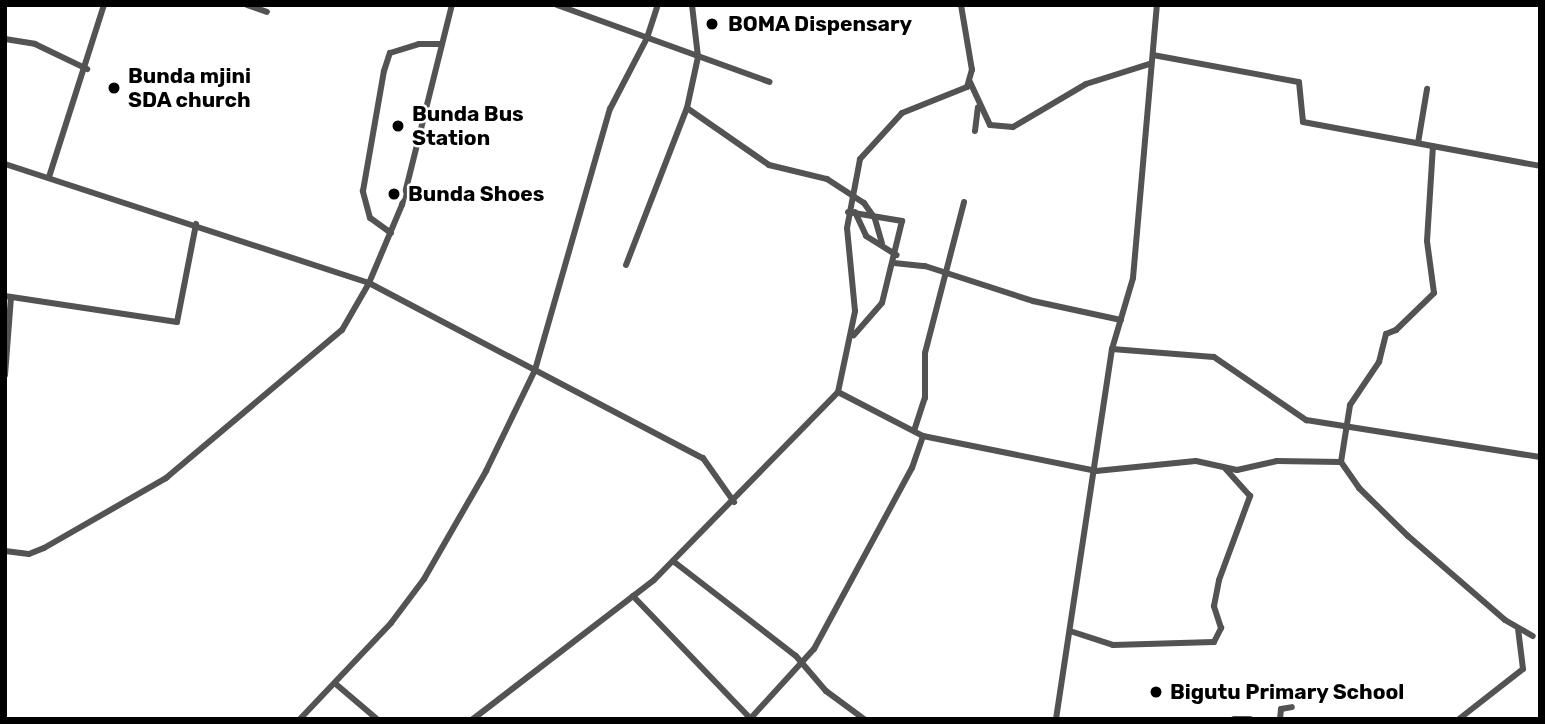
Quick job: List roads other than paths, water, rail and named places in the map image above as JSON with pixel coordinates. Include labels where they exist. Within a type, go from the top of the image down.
[{"type":"street","points":[[49,177],[87,69],[104,5]]},
{"type":"street","points":[[247,5],[267,12]]},
{"type":"street","points":[[5,551],[29,554],[44,548],[166,478],[342,330],[369,283],[391,233],[452,5]]},
{"type":"street","points":[[556,5],[770,82]]},
{"type":"street","points":[[300,719],[337,685],[424,579],[486,471],[535,370],[610,109],[647,38],[658,5]]},
{"type":"street","points":[[626,265],[687,108],[698,57],[692,5]]},
{"type":"street","points":[[961,5],[972,70],[970,82],[978,105],[990,125],[1013,127],[1086,84],[1149,64]]},
{"type":"street","points":[[1056,719],[1096,471],[1112,349],[1133,278],[1149,64],[1153,55],[1157,5]]},
{"type":"street","points":[[5,39],[35,44],[87,69]]},
{"type":"street","points":[[391,233],[370,218],[363,191],[384,71],[390,53],[419,44],[442,44]]},
{"type":"street","points":[[1153,55],[1299,82],[1303,122],[1540,166]]},
{"type":"street","points":[[473,719],[633,596],[673,561],[734,502],[838,392],[853,336],[851,196],[860,159],[881,132],[914,106],[951,96],[970,82]]},
{"type":"street","points":[[1418,143],[1427,89]]},
{"type":"street","points":[[975,131],[978,105]]},
{"type":"street","points":[[687,108],[769,164],[827,179],[872,215],[882,243]]},
{"type":"street","points":[[1433,146],[1427,241],[1434,293],[1396,330],[1386,334],[1379,362],[1350,405],[1344,426],[1341,462],[1359,488],[1408,536],[1518,630],[1533,636]]},
{"type":"street","points":[[5,164],[196,224],[369,283],[703,458],[734,502]]},
{"type":"street","points":[[914,431],[925,398],[925,353],[964,202]]},
{"type":"street","points":[[852,212],[902,221],[896,255],[882,303],[853,336]]},
{"type":"street","points":[[852,212],[866,236],[882,243],[896,255]]},
{"type":"street","points":[[5,375],[8,296],[177,322],[196,224]]},
{"type":"street","points":[[894,263],[945,271],[1033,301],[1121,320]]},
{"type":"street","points":[[1112,349],[1214,357],[1306,419],[1540,457]]},
{"type":"street","points":[[838,392],[923,436],[1096,471],[1196,461],[1226,469],[1277,461],[1341,462]]},
{"type":"street","points":[[633,596],[750,718],[802,663],[878,535],[912,468],[923,436]]},
{"type":"street","points":[[1070,631],[1113,645],[1214,642],[1221,628],[1214,606],[1219,580],[1250,496],[1226,469]]},
{"type":"street","points":[[673,561],[802,663],[826,691],[864,719]]},
{"type":"street","points":[[1459,719],[1523,669],[1518,630]]},
{"type":"street","points":[[337,685],[377,719]]},
{"type":"street","points":[[1280,719],[1281,709],[1292,707]]},
{"type":"street","points":[[1234,719],[1250,719]]},
{"type":"place","name":"BOMA Dispensary","points":[[712,24]]},
{"type":"place","name":"Bunda mjini SDA church","points":[[114,88]]},
{"type":"place","name":"Bunda Bus Station","points":[[398,126]]},
{"type":"place","name":"Bunda Shoes","points":[[394,194]]},
{"type":"place","name":"Bigutu Primary School","points":[[1156,692]]}]
